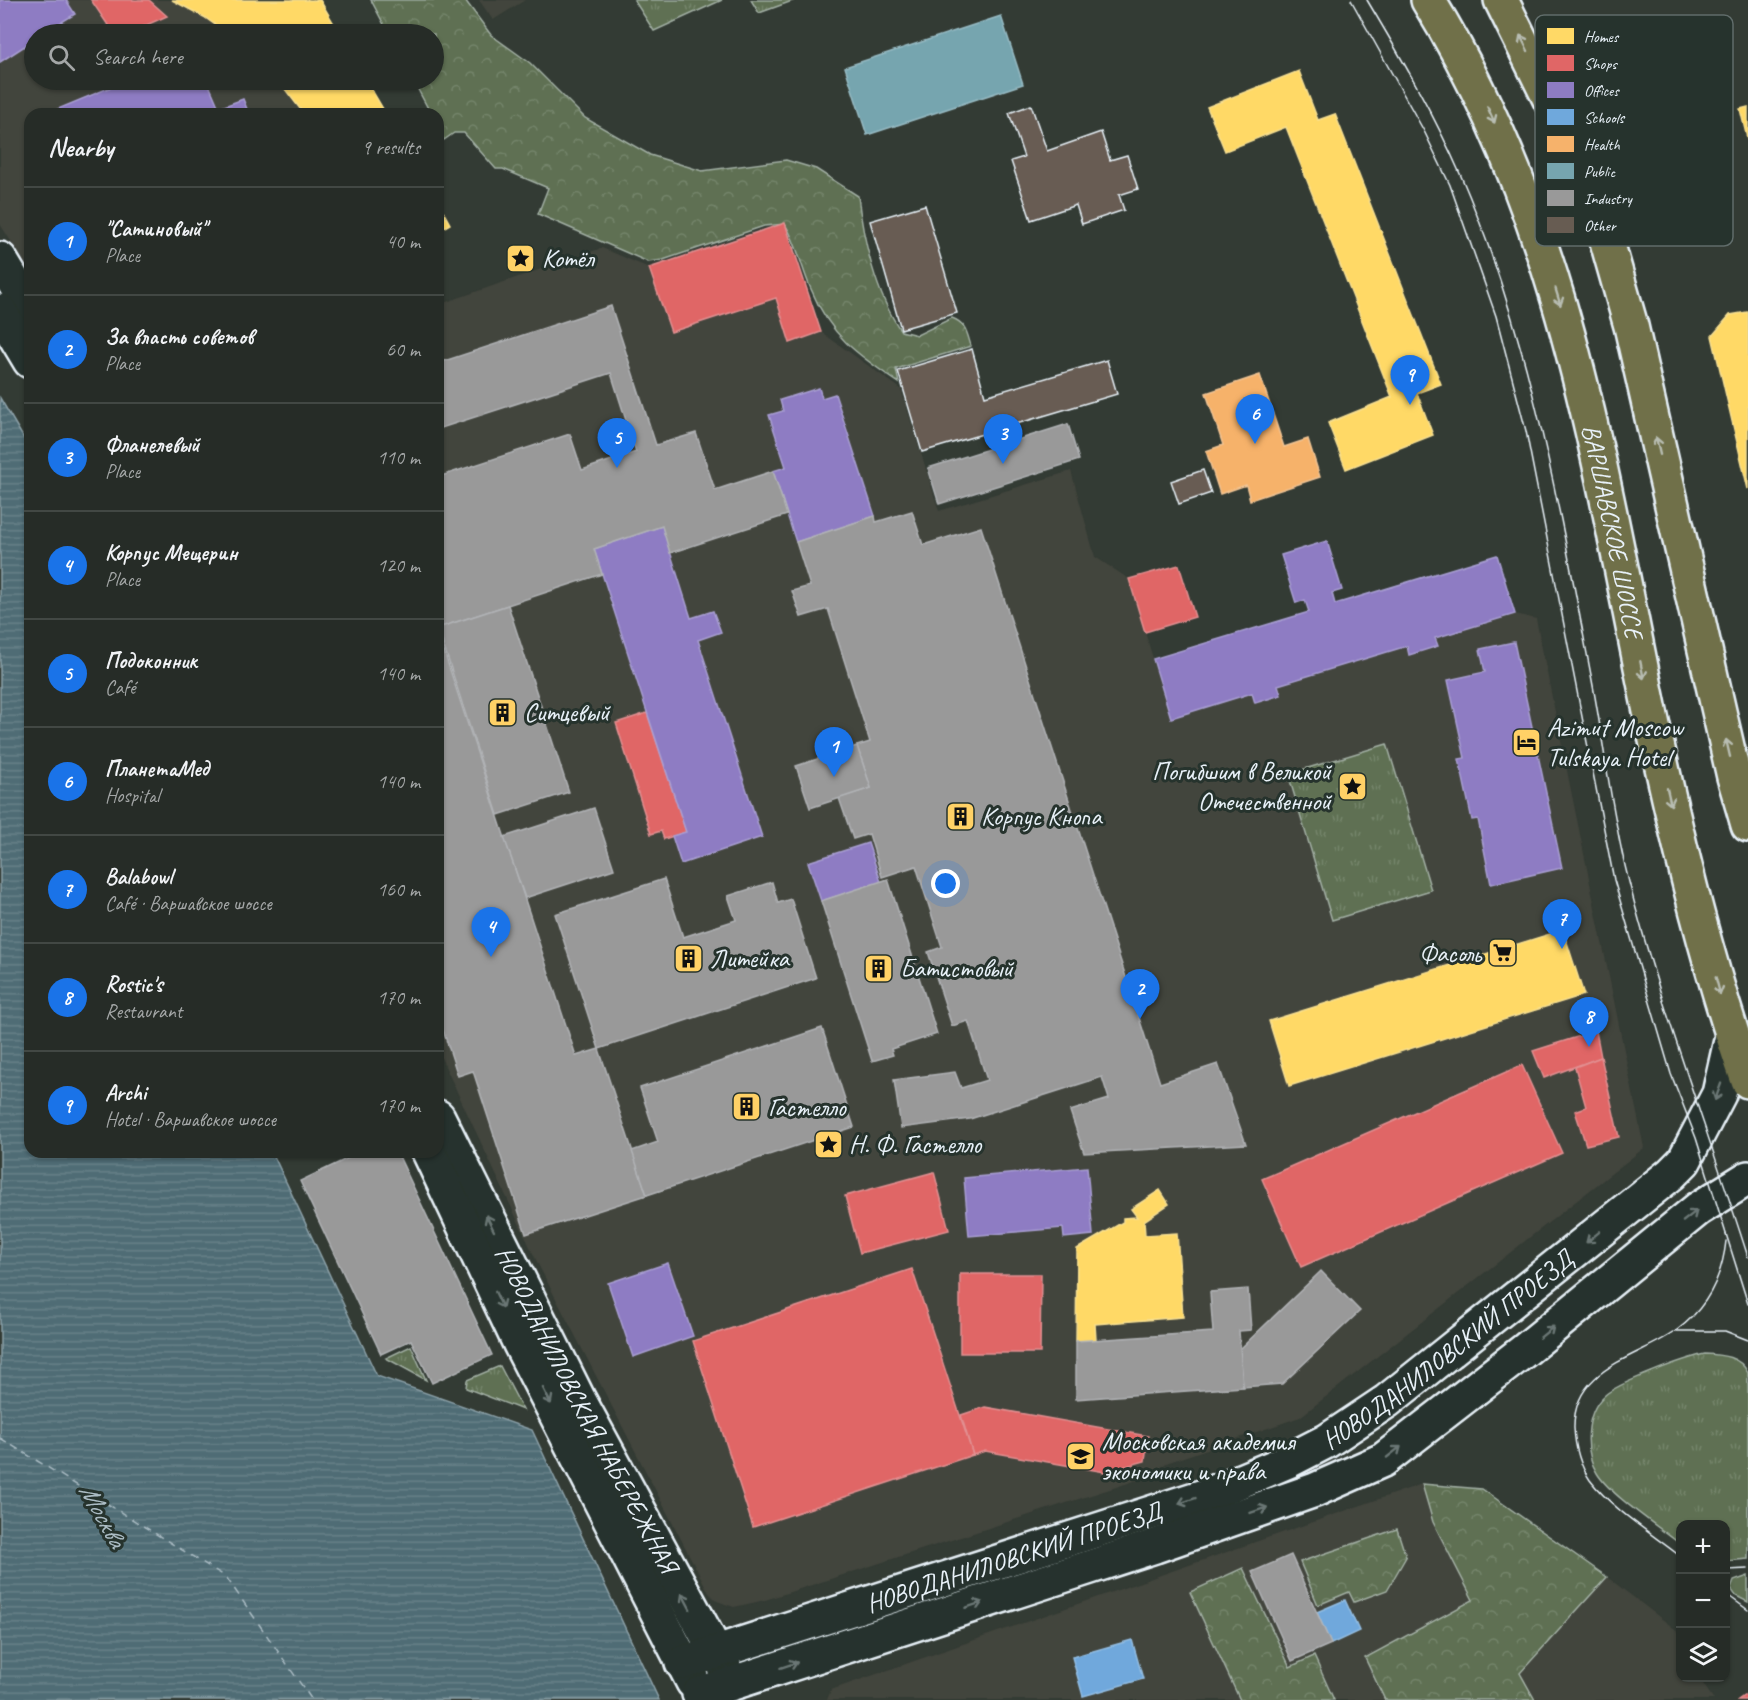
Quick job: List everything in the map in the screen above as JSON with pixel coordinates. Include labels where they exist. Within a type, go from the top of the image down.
[{"type":"main road","name":"ВАРШАВСКОЕ ШОССЕ","points":[[1428,0],[1483,96],[1535,225]]},
{"type":"main road","points":[[1501,0],[1535,69]]},
{"type":"main road","name":"ВАРШАВСКОЕ ШОССЕ","points":[[1543,246],[1573,347],[1606,489],[1656,740],[1683,855],[1732,1036],[1748,1081]]},
{"type":"main road","points":[[1608,246],[1631,326],[1734,777],[1748,825]]},
{"type":"street","points":[[0,259],[24,299]]},
{"type":"street","points":[[0,311],[24,351]]},
{"type":"street","name":"НОВОДАНИЛОВСКИЙ ПРОЕЗД","points":[[682,1663],[1103,1530],[1196,1498],[1278,1466],[1327,1441],[1406,1387],[1684,1161],[1719,1094],[1732,1036]]},
{"type":"street","name":"НОВОДАНИЛОВСКАЯ НАБЕРЕЖНАЯ","points":[[444,1130],[578,1398],[737,1692]]},
{"type":"street","name":"НОВОДАНИЛОВСКАЯ НАБЕРЕЖНАЯ","points":[[432,1158],[520,1344],[700,1697]]},
{"type":"street","name":"НОВОДАНИЛОВСКИЙ ПРОЕЗД","points":[[700,1697],[737,1692],[1315,1490],[1383,1460],[1525,1350],[1698,1209],[1748,1178]]},
{"type":"shaded area","points":[[0,0],[172,0],[214,24],[24,24],[24,90],[286,90],[299,108],[24,108],[24,262],[0,224]]},
{"type":"shaded area","points":[[479,0],[525,0],[493,20]]},
{"type":"shaded area","points":[[602,248],[649,268],[671,332],[776,298],[790,342],[821,332],[901,389],[939,511],[1071,471],[1095,557],[1129,579],[1171,718],[1252,693],[1255,703],[1281,695],[1278,685],[1407,646],[1410,655],[1438,646],[1435,638],[1515,614],[1536,619],[1644,1148],[1300,1417],[1166,1463],[1150,1476],[765,1600],[734,1607],[717,1601],[709,1593],[539,1266],[444,1064],[444,303]]},
{"type":"shaded area","points":[[1422,1484],[1482,1489],[1607,1577],[1676,1630],[1676,1682],[1702,1682],[1714,1700],[827,1700],[831,1690]]},
{"type":"green space","points":[[371,0],[465,0],[491,35],[530,63],[585,118],[650,155],[702,171],[786,160],[816,169],[858,196],[872,266],[884,301],[901,331],[917,335],[952,318],[963,326],[971,346],[896,369],[899,383],[858,353],[827,320],[811,289],[785,224],[764,226],[663,260],[648,262],[538,214],[548,188],[503,169],[496,169],[464,133],[454,133],[444,140],[444,108],[428,108],[418,90],[444,90],[444,24],[384,24]]},
{"type":"green space","points":[[634,0],[722,0],[654,31]]},
{"type":"green space","points":[[751,0],[795,0],[759,13]]},
{"type":"green space","points":[[1387,744],[1431,890],[1332,920],[1288,774]]},
{"type":"green space","points":[[411,1346],[426,1380],[386,1358]]},
{"type":"green space","points":[[1705,1354],[1724,1356],[1740,1363],[1748,1373],[1748,1559],[1730,1561],[1730,1520],[1676,1520],[1676,1541],[1612,1491],[1603,1482],[1593,1464],[1588,1433],[1593,1412],[1604,1396],[1637,1378]]},
{"type":"green space","points":[[500,1366],[523,1410],[466,1388],[467,1380]]},
{"type":"green space","points":[[1422,1484],[1482,1489],[1607,1577],[1520,1673],[1535,1700],[1385,1700],[1365,1658],[1473,1600],[1433,1522]]},
{"type":"green space","points":[[1397,1529],[1406,1557],[1387,1590],[1354,1602],[1349,1592],[1318,1605],[1300,1562]]},
{"type":"green space","points":[[1243,1568],[1290,1667],[1314,1656],[1334,1700],[1240,1700],[1190,1592]]},
{"type":"green space","points":[[1748,1576],[1748,1602],[1736,1596],[1731,1589],[1734,1581]]},
{"type":"water","name":"Москва","points":[[0,398],[24,439],[24,1158],[275,1158],[377,1376],[532,1430],[659,1700],[0,1700]]},
{"type":"building: Homes","points":[[172,0],[320,0],[334,24],[214,24]]},
{"type":"building: Homes","points":[[1299,71],[1318,120],[1335,114],[1441,384],[1417,393],[1433,435],[1346,469],[1328,423],[1392,397],[1286,127],[1225,151],[1207,107]]},
{"type":"building: Homes","points":[[286,90],[372,90],[382,108],[299,108]]},
{"type":"building: Homes","points":[[1748,107],[1748,142],[1740,109]]},
{"type":"building: Homes","points":[[444,213],[450,224],[444,228]]},
{"type":"building: Homes","points":[[1748,312],[1748,489],[1712,336],[1730,315]]},
{"type":"building: Homes","points":[[1563,930],[1584,995],[1289,1086],[1269,1021]]},
{"type":"building: Homes","points":[[1160,1190],[1169,1204],[1144,1221],[1145,1235],[1177,1233],[1183,1317],[1095,1324],[1096,1340],[1076,1341],[1077,1249],[1123,1222],[1123,1218],[1137,1217],[1131,1209]]},
{"type":"building: Shops","points":[[91,0],[149,0],[167,16],[149,24],[107,24]]},
{"type":"building: Shops","points":[[785,223],[821,332],[790,343],[776,298],[671,332],[649,268]]},
{"type":"building: Shops","points":[[1179,565],[1195,617],[1145,632],[1129,579]]},
{"type":"building: Shops","points":[[647,713],[686,832],[664,839],[661,831],[651,834],[616,723]]},
{"type":"building: Shops","points":[[1596,1031],[1601,1057],[1544,1078],[1533,1051]]},
{"type":"building: Shops","points":[[1601,1057],[1619,1137],[1586,1145],[1575,1111],[1586,1107],[1575,1067]]},
{"type":"building: Shops","points":[[1522,1065],[1562,1153],[1301,1267],[1262,1179]]},
{"type":"building: Shops","points":[[934,1172],[949,1230],[860,1253],[845,1196]]},
{"type":"building: Shops","points":[[912,1269],[973,1455],[753,1527],[693,1341]]},
{"type":"building: Shops","points":[[960,1274],[1041,1274],[1040,1353],[960,1353]]},
{"type":"building: Shops","points":[[985,1407],[1148,1436],[1145,1461],[1105,1472],[985,1451],[973,1455],[961,1415]]},
{"type":"building: Shops","points":[[1748,1693],[1748,1700],[1738,1700]]},
{"type":"building: Offices","points":[[0,0],[66,0],[75,14],[58,24],[24,24],[24,46],[0,62]]},
{"type":"building: Offices","points":[[104,90],[211,90],[219,108],[60,108]]},
{"type":"building: Offices","points":[[243,99],[247,108],[219,108]]},
{"type":"building: Offices","points":[[819,388],[822,398],[835,394],[875,516],[796,542],[773,471],[786,467],[769,415],[783,411],[780,400]]},
{"type":"building: Offices","points":[[662,526],[691,618],[713,611],[721,632],[698,640],[762,837],[681,864],[672,836],[686,832],[594,549]]},
{"type":"building: Offices","points":[[1327,541],[1342,590],[1332,593],[1335,604],[1497,555],[1515,614],[1435,638],[1438,646],[1409,655],[1407,646],[1278,685],[1281,695],[1255,703],[1252,693],[1171,718],[1153,659],[1309,612],[1305,600],[1296,603],[1281,555]]},
{"type":"building: Offices","points":[[1514,642],[1562,868],[1491,884],[1478,819],[1472,820],[1459,759],[1465,758],[1448,680],[1485,672],[1480,649]]},
{"type":"building: Offices","points":[[868,843],[881,882],[821,901],[808,862]]},
{"type":"building: Offices","points":[[1087,1167],[1093,1235],[1064,1238],[1063,1228],[969,1236],[964,1178]]},
{"type":"building: Offices","points":[[668,1263],[693,1336],[633,1357],[608,1283]]},
{"type":"building: Schools","points":[[1345,1600],[1359,1631],[1331,1644],[1317,1612]]},
{"type":"building: Schools","points":[[1132,1640],[1143,1679],[1083,1696],[1072,1657]]},
{"type":"building: Health","points":[[1260,375],[1284,447],[1308,439],[1320,477],[1250,500],[1246,485],[1220,494],[1206,451],[1223,445],[1206,393]]},
{"type":"building: Public","points":[[1001,16],[1023,84],[867,135],[845,67]]},
{"type":"building: Industry","points":[[611,306],[656,445],[696,433],[715,490],[773,471],[787,515],[670,553],[662,526],[594,549],[602,574],[444,626],[444,475],[570,434],[582,470],[636,452],[611,373],[444,427],[444,361]]},
{"type":"building: Industry","points":[[1068,424],[1079,460],[939,504],[928,468]]},
{"type":"building: Industry","name":"Корпус Кнопа","points":[[912,511],[923,545],[981,527],[1160,1083],[1218,1064],[1246,1144],[1084,1153],[1070,1111],[1109,1099],[1102,1077],[970,1119],[901,1128],[894,1080],[955,1072],[961,1088],[987,1080],[968,1021],[952,1026],[928,952],[942,947],[916,866],[882,877],[869,834],[853,839],[839,798],[871,788],[857,746],[870,742],[828,609],[801,617],[792,591],[810,586],[796,542],[875,516],[876,522]]},
{"type":"building: Industry","name":"Ситцевый","points":[[508,605],[569,792],[498,815],[444,647],[444,626]]},
{"type":"building: Industry","points":[[444,651],[576,1056],[599,1049],[647,1195],[526,1234],[473,1071],[458,1076],[444,1033]]},
{"type":"building: Industry","points":[[857,746],[871,788],[810,808],[796,766]]},
{"type":"building: Industry","points":[[594,808],[614,869],[525,898],[504,837]]},
{"type":"building: Industry","name":"Литейка","points":[[664,879],[683,937],[736,920],[728,896],[772,882],[778,903],[791,899],[816,978],[599,1049],[555,914]]},
{"type":"building: Industry","name":"Батистовый","points":[[888,879],[937,1034],[891,1049],[893,1055],[872,1061],[821,901]]},
{"type":"building: Industry","name":"Гастелло","points":[[822,1028],[854,1127],[647,1195],[632,1151],[658,1142],[640,1088]]},
{"type":"building: Industry","points":[[348,1158],[400,1158],[492,1355],[432,1383],[411,1340],[381,1354],[300,1181]]},
{"type":"building: Industry","points":[[1321,1271],[1360,1311],[1282,1384],[1243,1387],[1240,1349]]},
{"type":"building: Industry","points":[[1248,1289],[1251,1330],[1239,1331],[1243,1387],[1076,1399],[1076,1341],[1213,1332],[1210,1292]]},
{"type":"building: Industry","points":[[1291,1555],[1331,1644],[1292,1661],[1252,1572]]},
{"type":"building: Other","points":[[1031,105],[1047,151],[1101,132],[1110,160],[1127,155],[1138,189],[1119,195],[1124,210],[1082,224],[1076,205],[1031,220],[1011,161],[1024,157],[1009,113]]},
{"type":"building: Other","points":[[925,205],[957,313],[901,329],[870,221]]},
{"type":"building: Other","points":[[972,349],[985,396],[1107,360],[1117,394],[922,452],[898,371]]},
{"type":"building: Other","points":[[1203,470],[1211,493],[1179,504],[1171,481]]},
{"type":"ferry route","points":[[0,1438],[226,1577],[312,1700]]},
{"type":"tram line","points":[[1351,0],[1424,131],[1450,185],[1496,316],[1526,431],[1614,880],[1671,1074],[1696,1138],[1748,1304]]},
{"type":"tram line","points":[[1367,0],[1417,86],[1451,153],[1485,236],[1506,297],[1524,359],[1554,485],[1628,878],[1669,1021],[1748,1257]]},
{"type":"tram line","points":[[1676,1553],[1620,1511],[1590,1480],[1580,1461],[1575,1441],[1577,1407],[1585,1390],[1597,1377],[1612,1366],[1677,1330],[1697,1312],[1717,1279],[1726,1241]]},
{"type":"tram line","points":[[1677,1331],[1725,1331],[1748,1340]]},
{"type":"tram line","points":[[1730,1570],[1748,1569]]},
{"type":"tram line","points":[[1730,1597],[1748,1610]]},
{"type":"place","name":"Котёл","points":[[521,258]]},
{"type":"place","name":"Archi","points":[[1410,405]]},
{"type":"place","name":"ПланетаМед","points":[[1255,444]]},
{"type":"place","name":"Фланелевый","points":[[1003,464]]},
{"type":"place","name":"Подоконник","points":[[617,468]]},
{"type":"place","name":"Ситцевый","points":[[503,712]]},
{"type":"place","name":"Azimut Moscow Tulskaya Hotel","points":[[1526,742]]},
{"type":"place","name":"\"Сатиновый\"","points":[[834,777]]},
{"type":"place","name":"Погибшим в Великой Отечественной","points":[[1352,786]]},
{"type":"place","name":"Корпус Кнопа","points":[[960,816]]},
{"type":"place","name":"Balabowl","points":[[1562,949]]},
{"type":"place","name":"Фасоль","points":[[1502,953]]},
{"type":"place","name":"Корпус Мещерин","points":[[491,957]]},
{"type":"place","name":"Литейка","points":[[689,958]]},
{"type":"place","name":"Батистовый","points":[[879,968]]},
{"type":"place","name":"За власть советов","points":[[1140,1019]]},
{"type":"place","name":"Rostic's","points":[[1589,1047]]},
{"type":"place","name":"Гастелло","points":[[747,1107]]},
{"type":"place","name":"Н. Ф. Гастелло","points":[[828,1144]]},
{"type":"place","name":"Московская академия экономики и права","points":[[1081,1456]]}]
